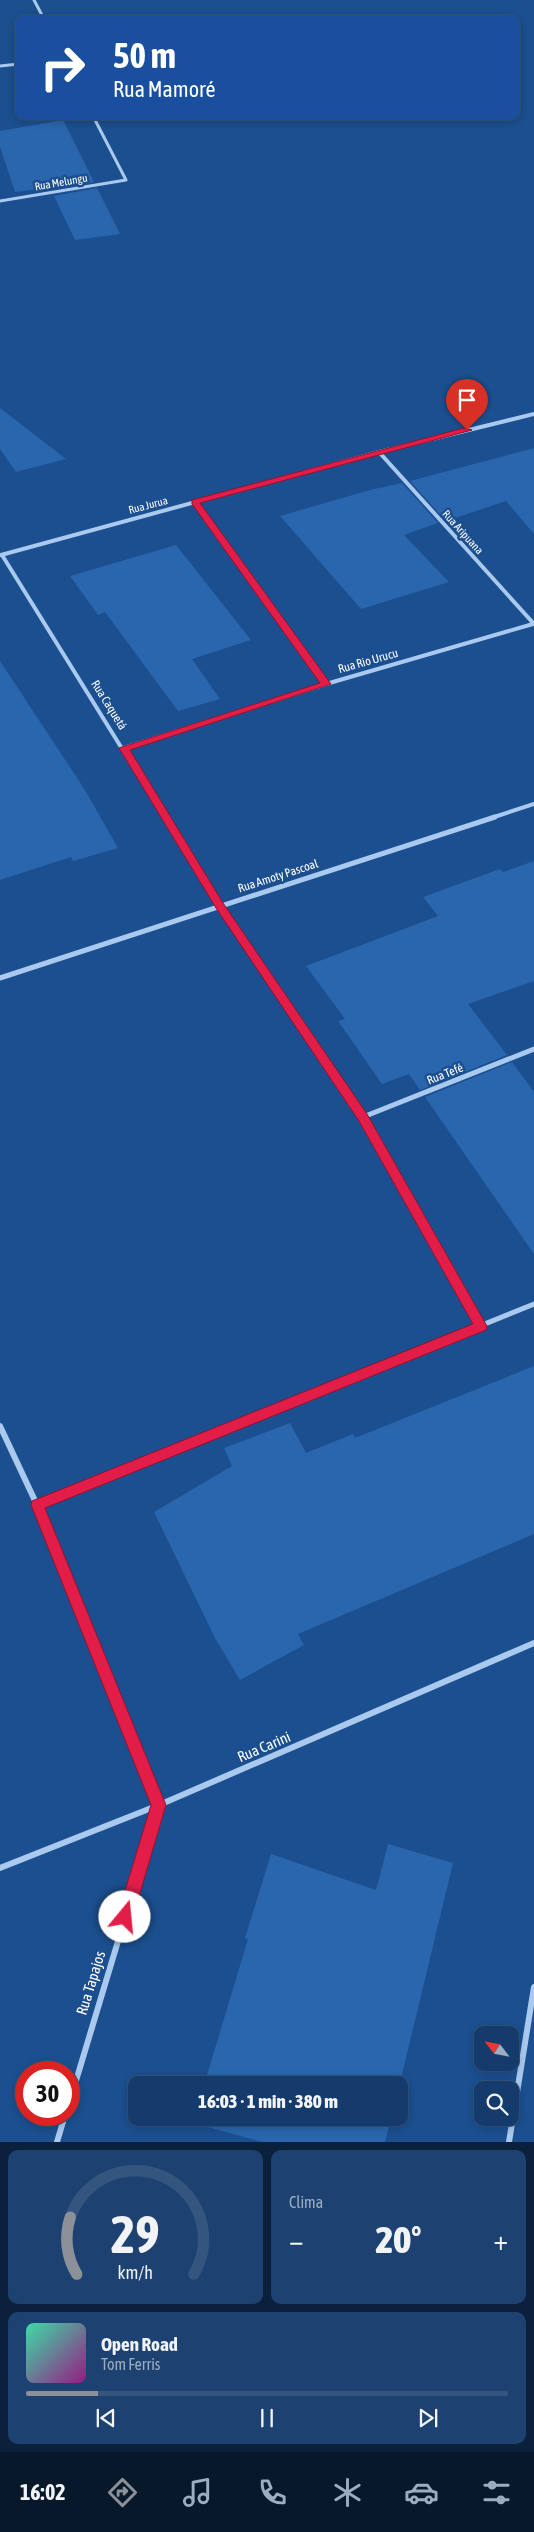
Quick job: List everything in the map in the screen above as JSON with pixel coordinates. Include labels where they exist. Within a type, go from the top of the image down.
[{"type":"street","points":[[34,0],[42,15]]},
{"type":"street","points":[[0,66],[15,64]]},
{"type":"street","name":"Rua Melungu","points":[[0,201],[126,180],[95,120]]},
{"type":"street","name":"Rua Jurua","points":[[1,555],[379,452],[534,414]]},
{"type":"street","name":"Rua Aripuana","points":[[379,452],[534,624]]},
{"type":"street","points":[[195,502],[326,684]]},
{"type":"street","name":"Rua Caquetá","points":[[1,555],[124,748],[220,906],[363,1118],[481,1326]]},
{"type":"street","name":"Rua Rio Urucu","points":[[124,748],[326,684],[534,624]]},
{"type":"street","name":"Rua Amoty Pascoal","points":[[0,978],[534,804]]},
{"type":"street","name":"Rua Tefé","points":[[363,1118],[534,1049]]},
{"type":"street","points":[[37,1505],[534,1304]]},
{"type":"street","points":[[0,1426],[37,1505],[159,1805]]},
{"type":"street","name":"Rua Carini","points":[[0,1868],[159,1805],[534,1643]]},
{"type":"street","name":"Rua Tapajos","points":[[80,2067],[159,1805]]},
{"type":"street","points":[[509,2142],[534,1987]]},
{"type":"street","points":[[57,2142],[62,2126]]},
{"type":"building","points":[[63,120],[94,182],[15,192],[0,147],[0,131]]},
{"type":"building","points":[[97,188],[120,234],[75,240],[54,196]]},
{"type":"building","points":[[0,408],[66,459],[16,472],[0,449]]},
{"type":"building","points":[[534,448],[534,534],[506,501],[446,521],[410,481]]},
{"type":"building","points":[[402,483],[438,523],[404,535],[449,582],[361,609],[280,516],[370,490]]},
{"type":"building","points":[[176,545],[251,640],[192,659],[220,699],[178,711],[105,612],[98,615],[70,576]]},
{"type":"building","points":[[0,661],[85,790],[118,848],[73,861],[71,857],[0,880]]},
{"type":"building","points":[[534,861],[534,981],[468,1004],[507,1055],[420,1090],[409,1074],[382,1084],[338,1021],[345,1019],[306,966],[438,916],[423,897],[500,869],[503,872]]},
{"type":"building","points":[[512,1062],[534,1092],[534,1254],[425,1097]]},
{"type":"building","points":[[534,1366],[534,1534],[298,1634],[304,1645],[240,1680],[215,1638],[154,1512],[232,1466],[224,1448],[290,1423],[306,1453],[353,1434],[355,1438]]},
{"type":"building","points":[[388,1844],[453,1863],[402,2076],[207,2076],[248,1939],[245,1938],[271,1854],[376,1890]]},
{"type":"building","points":[[204,2126],[389,2126],[385,2142],[262,2142]]},
{"type":"route","points":[[125,1917],[159,1805],[37,1505],[481,1326],[363,1118],[220,906],[124,748],[326,684],[195,502],[467,430]]}]
